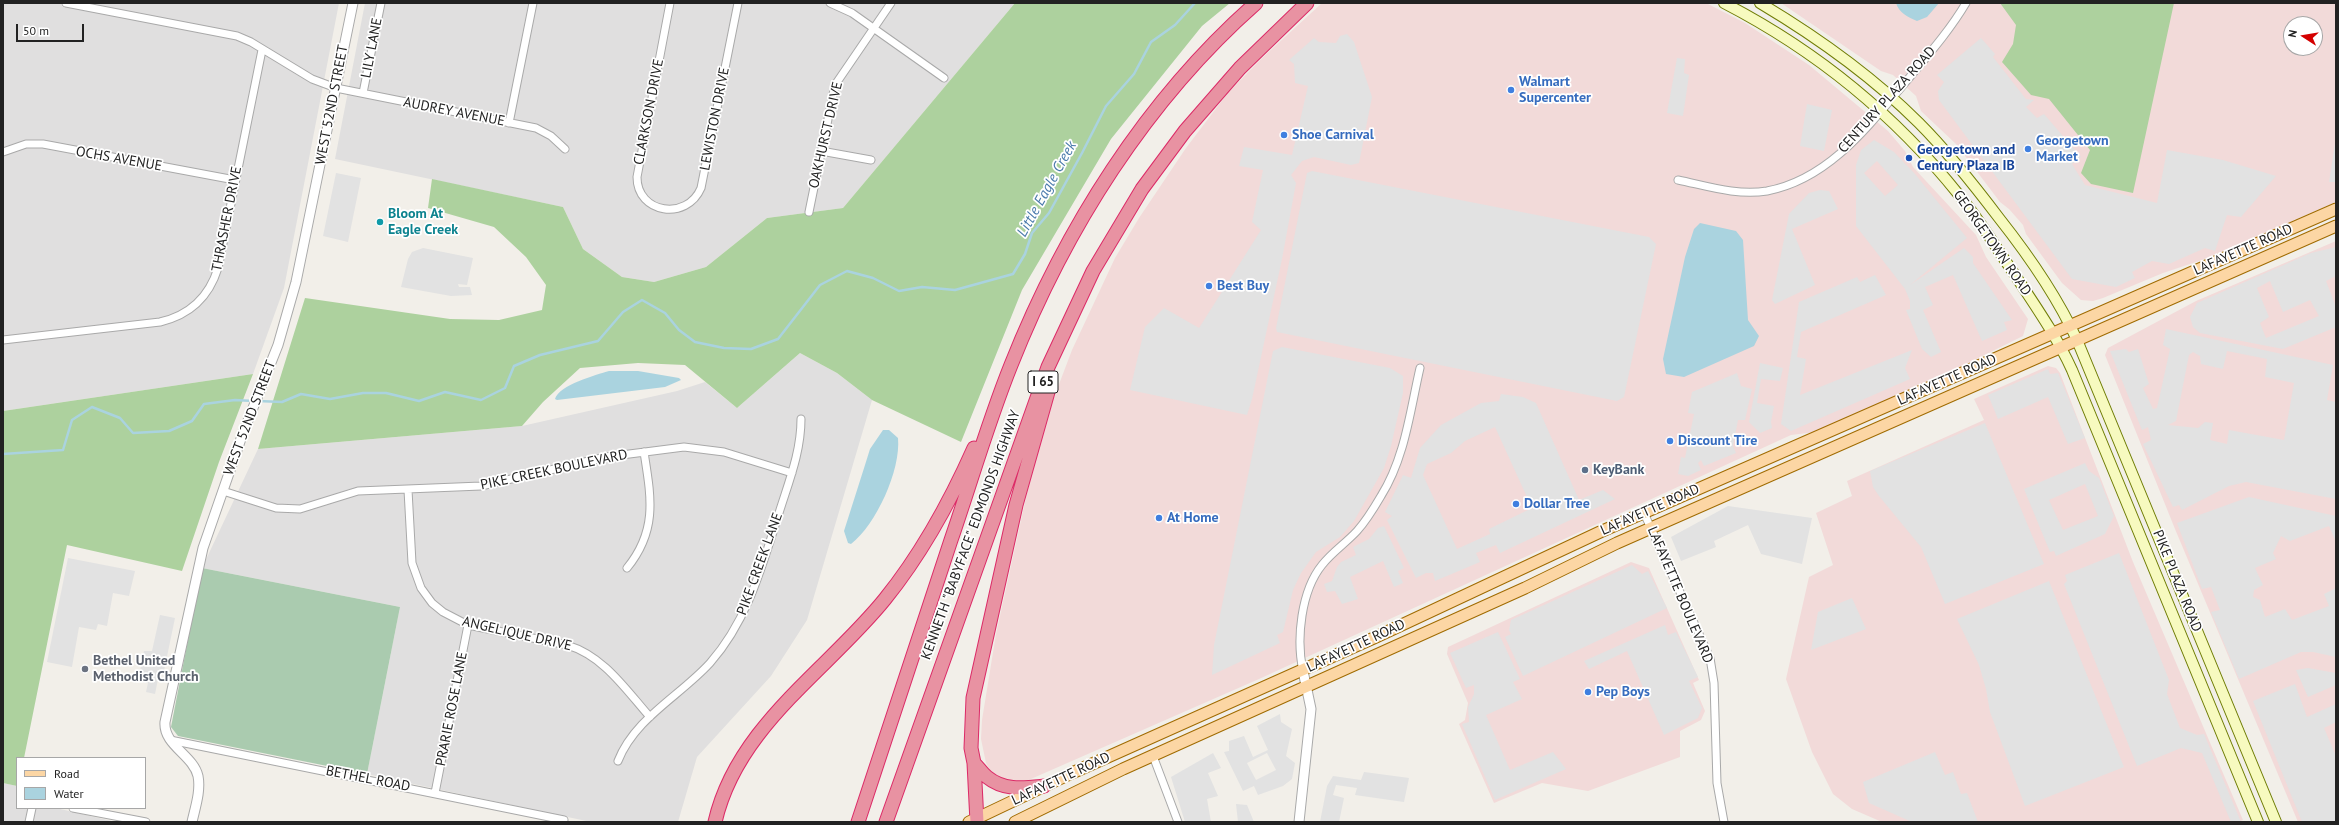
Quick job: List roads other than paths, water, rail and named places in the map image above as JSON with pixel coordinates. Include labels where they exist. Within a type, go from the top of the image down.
[{"type":"highway","name":"KENNETH \"BABYFACE\" EDMONDS HIGHWAY","points":[[858,822],[1010,366],[1051,274],[1108,176],[1177,85],[1209,49],[1256,3]]},
{"type":"highway","name":"KENNETH \"BABYFACE\" EDMONDS HIGHWAY","points":[[886,822],[1048,367],[1077,302],[1104,251],[1142,189],[1200,113],[1240,68],[1307,3]]},
{"type":"highway","points":[[974,821],[974,763],[971,731],[976,681],[1027,464],[1065,342],[1104,251]]},
{"type":"highway","points":[[715,822],[721,800],[734,771],[754,739],[872,615],[920,552],[961,478],[1010,366]]},
{"type":"highway","points":[[974,763],[989,778],[1000,785],[1018,788],[1044,786]]},
{"type":"main road","name":"GEORGETOWN ROAD","points":[[1724,3],[1765,25],[1806,52],[1881,111],[1913,142],[1959,195],[1994,243],[2061,347]]},
{"type":"main road","name":"GEORGETOWN ROAD","points":[[1760,3],[1827,46],[1892,98],[1920,124],[1951,159],[2008,230],[2054,295],[2077,340]]},
{"type":"main road","name":"LAFAYETTE ROAD","points":[[974,821],[1044,786],[1303,671],[1644,513],[2336,209]]},
{"type":"main road","name":"LAFAYETTE ROAD","points":[[1015,822],[1153,756],[1525,588],[1547,576],[1651,528],[2336,226]]},
{"type":"main road","name":"PIKE PLAZA ROAD","points":[[2077,340],[2276,822]]},
{"type":"main road","name":"PIKE PLAZA ROAD","points":[[2061,347],[2258,822]]},
{"type":"main road","points":[[2139,533],[2154,527]]},
{"type":"main road","points":[[2175,620],[2190,613]]},
{"type":"street","name":"AUDREY AVENUE","points":[[66,3],[245,39],[312,79],[336,88],[509,123],[544,132],[565,149]]},
{"type":"street","name":"WEST 52ND STREET","points":[[170,740],[166,731],[165,722],[203,548],[243,432],[280,338],[296,282],[353,3]]},
{"type":"street","name":"LILY LANE","points":[[363,93],[381,3]]},
{"type":"street","points":[[509,123],[533,3]]},
{"type":"street","name":"CLARKSON DRIVE","points":[[662,209],[652,206],[645,200],[638,188],[637,177],[670,3]]},
{"type":"street","name":"LEWISTON DRIVE","points":[[662,209],[673,210],[686,206],[695,199],[701,188],[738,3]]},
{"type":"street","points":[[830,3],[852,12],[944,78]]},
{"type":"street","name":"OAKHURST DRIVE","points":[[809,212],[835,85],[873,27],[891,3]]},
{"type":"street","name":"CENTURY PLAZA ROAD","points":[[1678,180],[1742,192],[1768,191],[1788,185],[1818,170],[1837,157],[1881,111],[1932,50],[1966,3]]},
{"type":"street","name":"THRASHER DRIVE","points":[[3,340],[160,322],[178,317],[194,308],[207,293],[216,277],[262,50]]},
{"type":"street","name":"OCHS AVENUE","points":[[3,152],[22,144],[43,144],[235,180]]},
{"type":"street","points":[[821,151],[871,160]]},
{"type":"street","points":[[1299,822],[1310,716],[1310,702],[1300,660],[1301,632],[1310,586],[1323,564],[1357,531],[1382,496],[1398,462],[1420,368]]},
{"type":"street","name":"PIKE CREEK LANE","points":[[618,761],[631,735],[703,670],[737,625],[757,580],[800,448],[802,419]]},
{"type":"street","name":"PIKE CREEK BOULEVARD","points":[[223,491],[276,508],[307,508],[350,492],[492,485],[587,460],[684,447],[707,448],[792,473]]},
{"type":"street","points":[[627,568],[643,544],[650,518],[651,501],[644,452]]},
{"type":"street","name":"ANGELIQUE DRIVE","points":[[408,490],[410,550],[418,582],[428,599],[437,608],[468,625],[567,645],[583,651],[604,666],[650,717]]},
{"type":"street","name":"LAFAYETTE BOULEVARD","points":[[1644,513],[1710,658],[1714,683],[1717,783],[1724,822]]},
{"type":"street","name":"PRARIE ROSE LANE","points":[[435,793],[468,625]]},
{"type":"street","points":[[170,740],[191,761],[198,778],[198,788],[192,822]]},
{"type":"street","name":"BETHEL ROAD","points":[[170,740],[564,820]]},
{"type":"street","points":[[1153,756],[1178,822]]},
{"type":"street","points":[[29,822],[32,809]]},
{"type":"street","points":[[78,809],[146,822]]},
{"type":"water","points":[[1896,3],[1939,3],[1927,17],[1917,21],[1902,12]]},
{"type":"water","points":[[1700,223],[1736,231],[1743,240],[1748,320],[1759,336],[1754,346],[1684,377],[1666,374],[1663,359],[1685,257],[1694,229]]},
{"type":"water","points":[[609,371],[638,371],[679,378],[681,380],[665,387],[557,400],[555,399],[563,389],[570,385]]},
{"type":"water","points":[[883,430],[889,430],[898,438],[898,451],[891,481],[878,511],[860,535],[851,544],[848,543],[844,531],[870,449]]},
{"type":"waterway","name":"Little Eagle Creek","points":[[258,401],[282,402],[301,394],[330,399],[363,393],[386,393],[419,401],[445,392],[481,400],[505,388],[514,366],[540,355],[598,341],[623,312],[642,300],[665,313],[679,330],[695,342],[724,348],[751,349],[778,339],[820,285],[847,271],[873,278],[899,291],[922,287],[955,290],[1013,274],[1025,254],[1032,233],[1049,213],[1106,106],[1134,74],[1151,42],[1175,25],[1195,3]]},
{"type":"waterway","name":"Little Eagle Creek","points":[[3,454],[63,450],[72,420],[92,407],[120,418],[133,433],[169,431],[192,421],[204,404],[235,400],[253,401]]},
{"type":"place","name":"Walmart Supercenter","points":[[1511,90]]},
{"type":"place","name":"Shoe Carnival","points":[[1284,135]]},
{"type":"place","name":"Georgetown Market","points":[[2028,149]]},
{"type":"place","name":"Georgetown and Century Plaza IB","points":[[1909,158]]},
{"type":"place","name":"Bloom At Eagle Creek","points":[[380,222]]},
{"type":"place","name":"Best Buy","points":[[1209,286]]},
{"type":"place","name":"Discount Tire","points":[[1670,441]]},
{"type":"place","name":"KeyBank","points":[[1585,470]]},
{"type":"place","name":"Dollar Tree","points":[[1516,504]]},
{"type":"place","name":"At Home","points":[[1159,518]]},
{"type":"place","name":"Bethel United Methodist Church","points":[[85,669]]},
{"type":"place","name":"Pep Boys","points":[[1588,692]]}]
